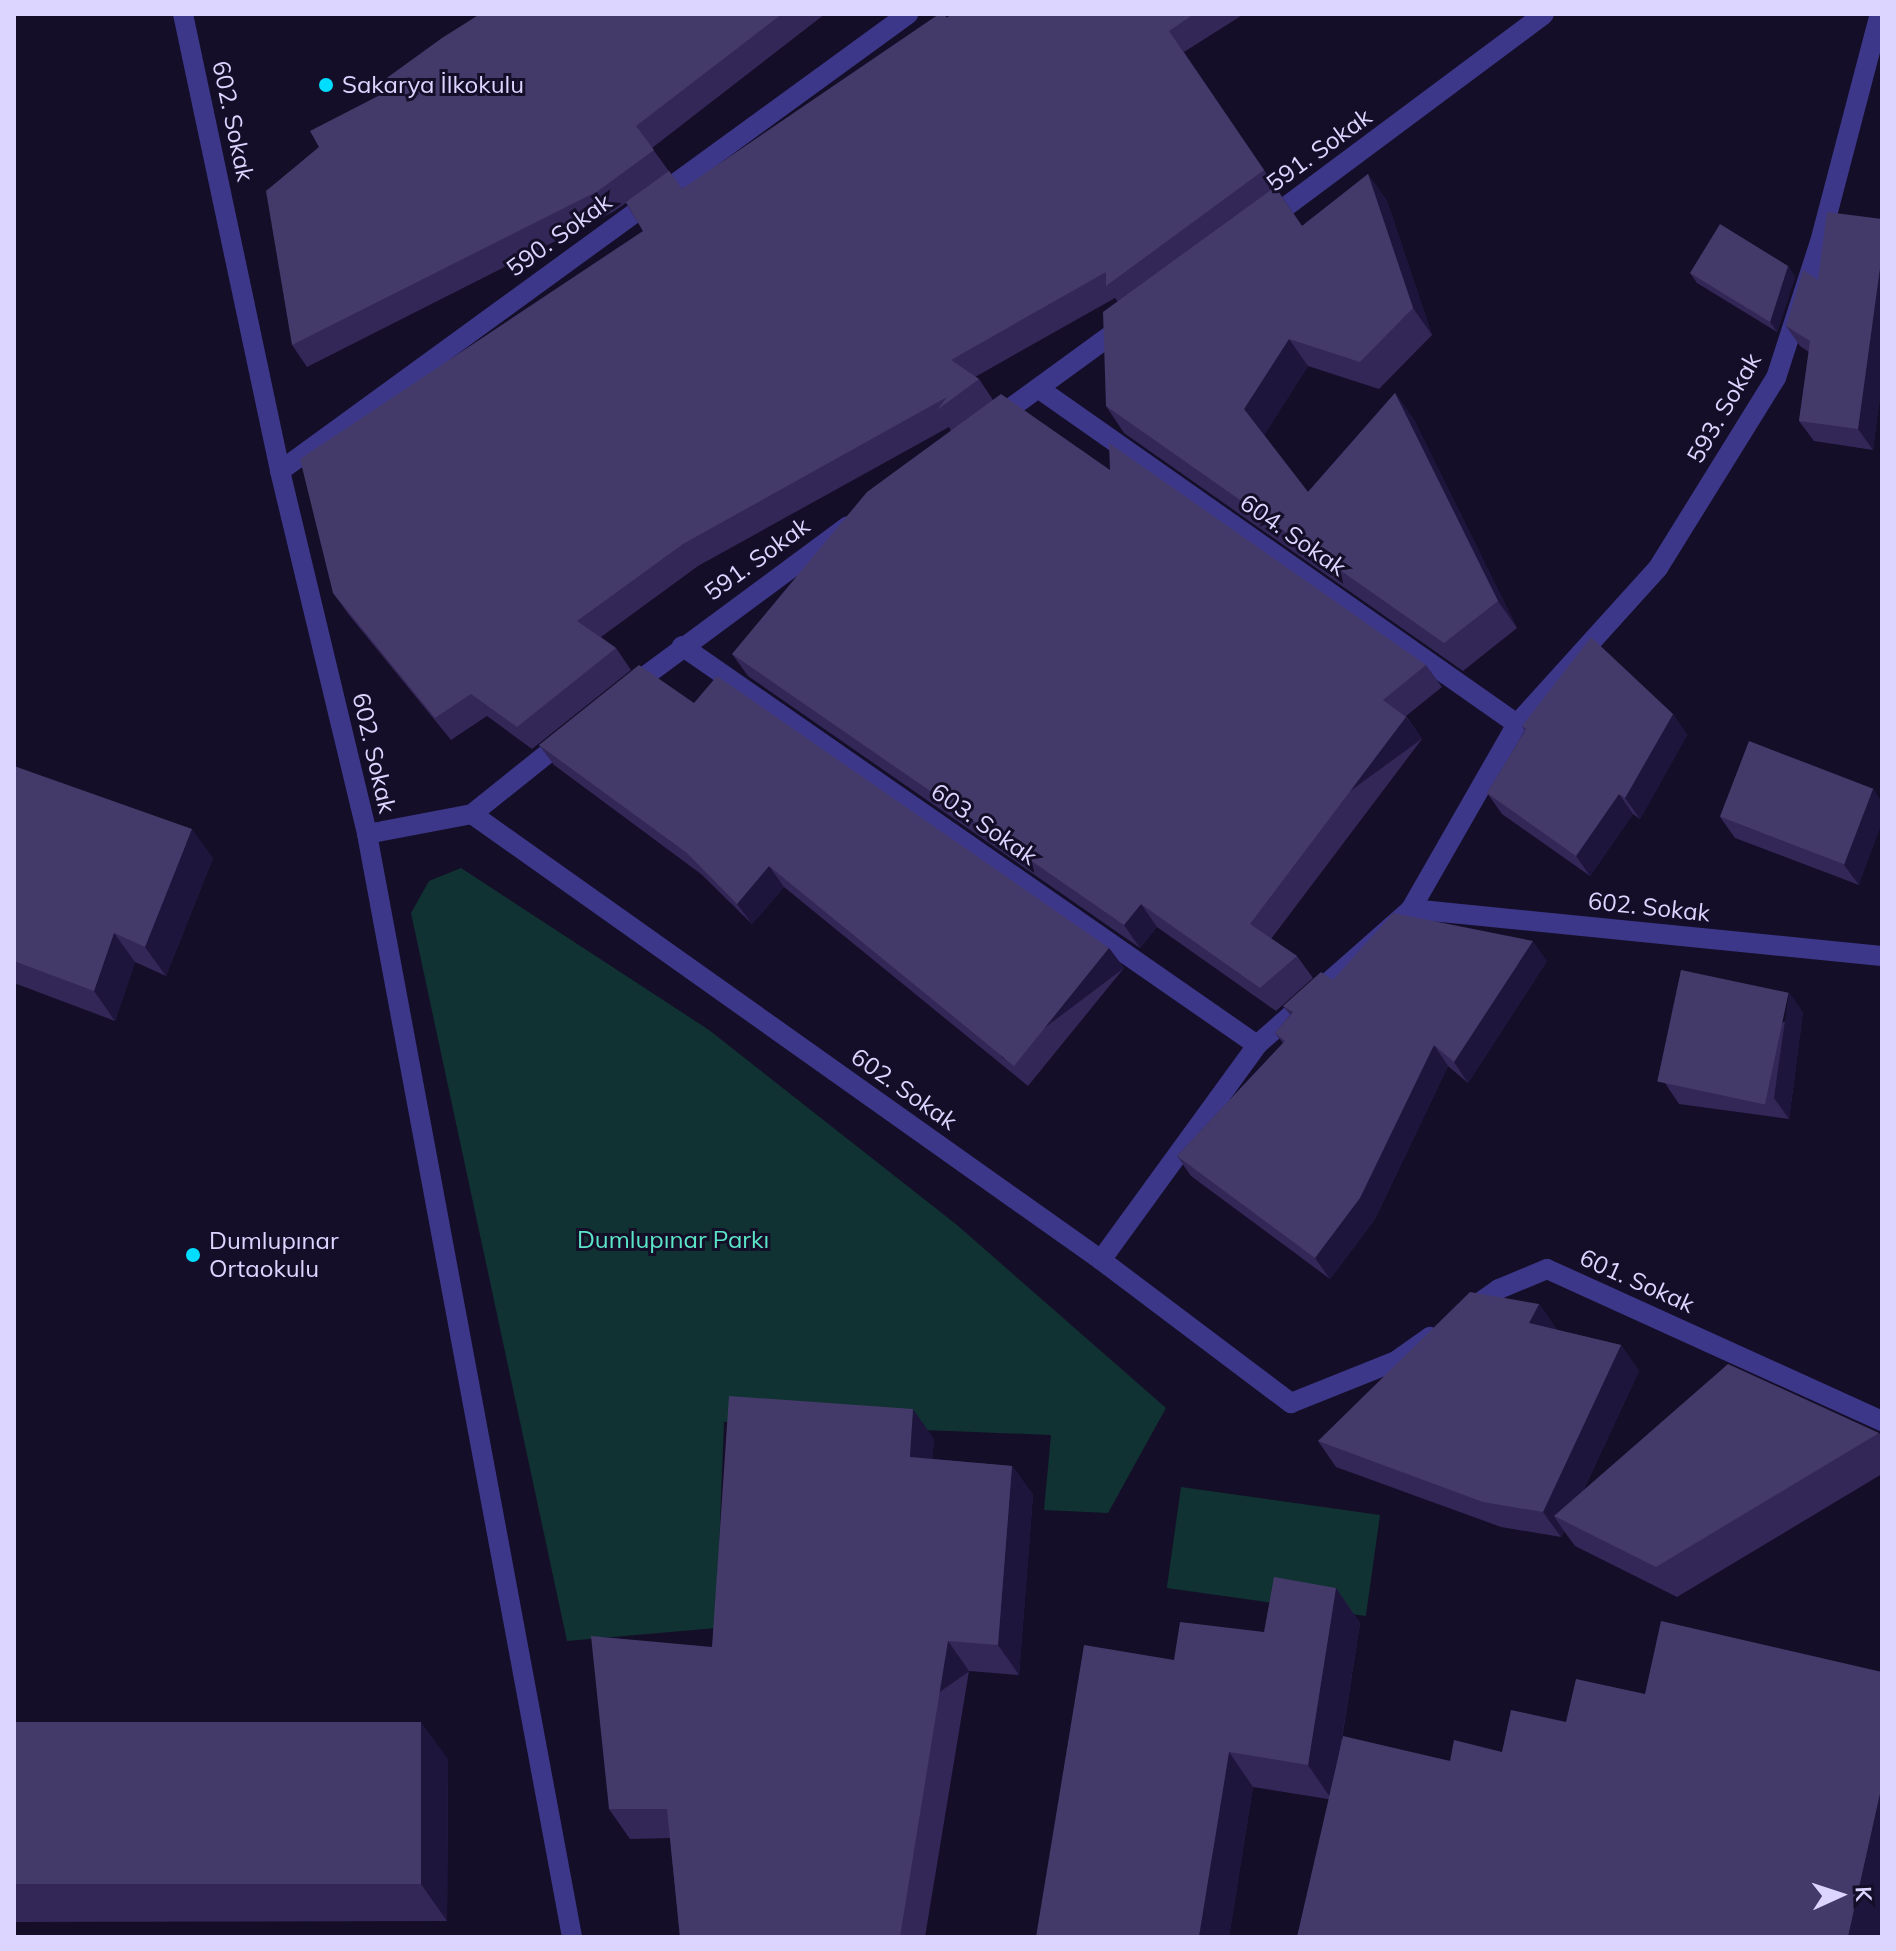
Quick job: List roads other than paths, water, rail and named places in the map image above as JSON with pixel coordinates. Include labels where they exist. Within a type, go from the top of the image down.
[{"type":"street","name":"602. Sokak","points":[[183,14],[280,471],[367,834],[472,814],[1101,1260]]},
{"type":"street","name":"590. Sokak","points":[[280,471],[908,14]]},
{"type":"street","name":"591. Sokak","points":[[1256,229],[1544,14]]},
{"type":"street","name":"593. Sokak","points":[[1101,1260],[1257,1045],[1411,909],[1517,724],[1658,568],[1776,378],[1820,242],[1880,14]]},
{"type":"street","points":[[974,434],[1141,313]]},
{"type":"street","name":"604. Sokak","points":[[1038,388],[1517,724]]},
{"type":"street","name":"591. Sokak","points":[[608,705],[682,646],[860,517]]},
{"type":"street","name":"603. Sokak","points":[[682,646],[1257,1045]]},
{"type":"street","points":[[472,814],[583,725]]},
{"type":"street","points":[[367,834],[572,1937]]},
{"type":"street","name":"602. Sokak","points":[[1411,909],[1882,956]]},
{"type":"street","name":"601. Sokak","points":[[1101,1260],[1291,1403],[1396,1361],[1499,1289],[1547,1269],[1882,1421]]},
{"type":"place","name":"Sakarya İlkokulu","points":[[326,85]]},
{"type":"place","name":"Dumlupınar Ortaokulu","points":[[193,1255]]},
{"type":"park label","name":"Dumlupınar Parkı","points":[[673,1240]]}]
